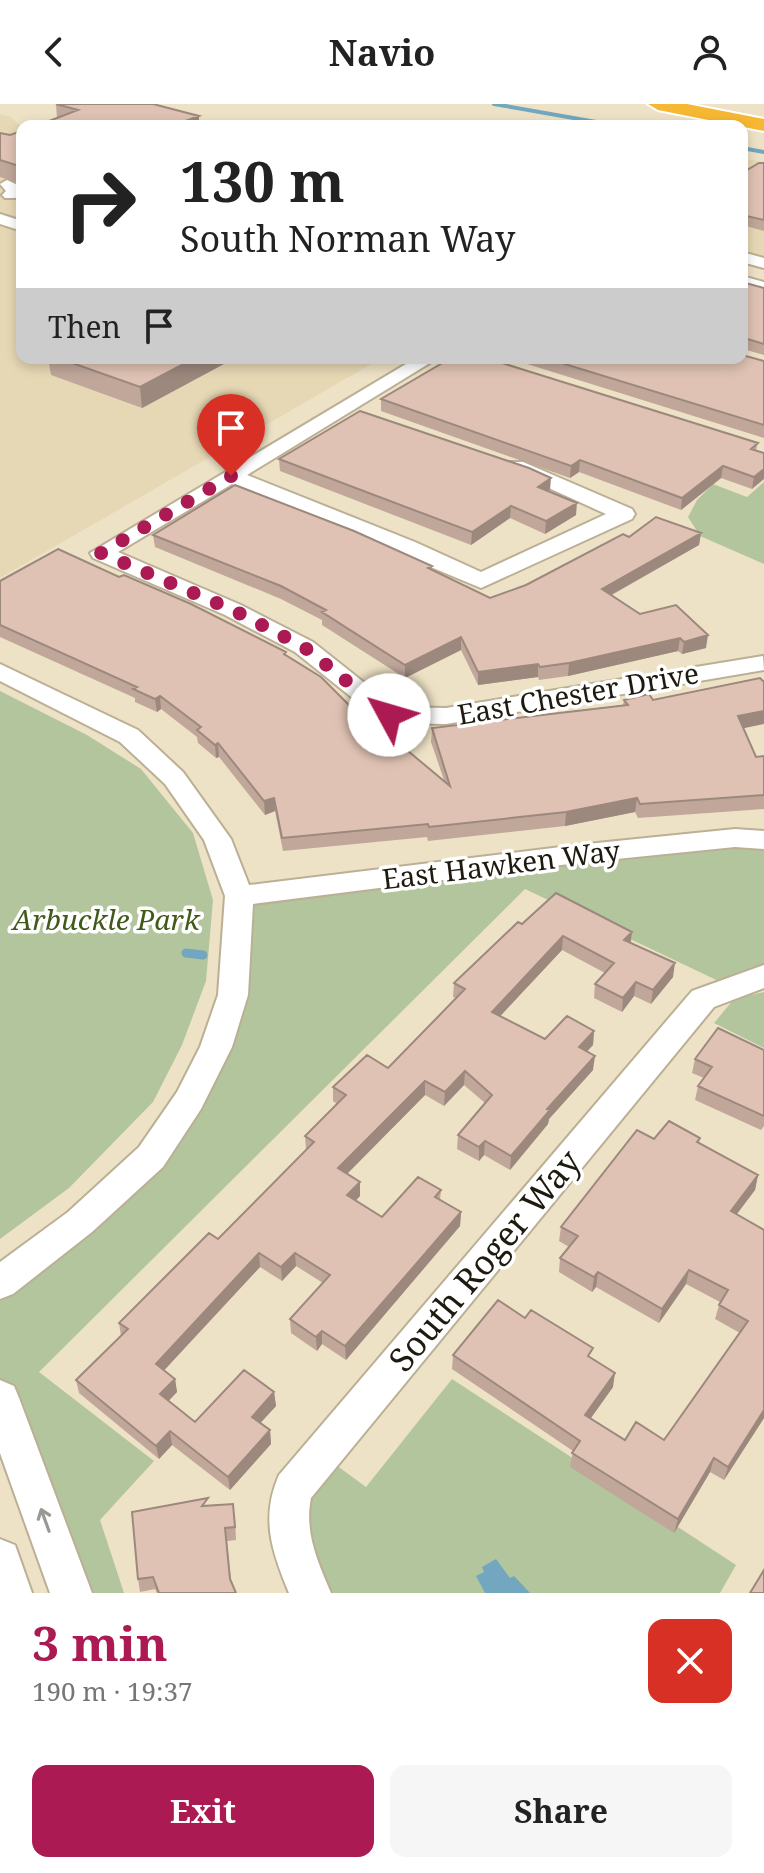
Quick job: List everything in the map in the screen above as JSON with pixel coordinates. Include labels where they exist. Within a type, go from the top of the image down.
[{"type":"highway","points":[[658,104],[739,120]]},
{"type":"highway","points":[[702,104],[764,117]]},
{"type":"street","points":[[231,476],[419,364]]},
{"type":"street","points":[[346,408],[375,418]]},
{"type":"street","points":[[231,476],[481,581],[624,514],[536,473],[492,458]]},
{"type":"street","name":"East Chester Drive","points":[[231,476],[101,553],[233,610],[304,647],[389,715],[446,716],[764,658]]},
{"type":"street","points":[[0,671],[129,736],[141,746],[174,778],[217,839],[239,896],[233,995],[216,1047],[189,1100],[151,1157],[80,1222],[0,1283]]},
{"type":"street","name":"East Hawken Way","points":[[239,896],[577,854],[735,838],[764,840]]},
{"type":"street","name":"South Roger Way","points":[[310,1593],[295,1559],[289,1533],[287,1506],[293,1489],[703,999],[764,976]]},
{"type":"street","points":[[0,1398],[71,1593]]},
{"type":"street","points":[[0,1560],[11,1593]]},
{"type":"shaded area","points":[[0,114],[16,122],[16,364],[372,364],[0,578]]},
{"type":"shaded area","points":[[748,159],[764,162],[764,258],[748,254]]},
{"type":"green space","points":[[764,482],[764,564],[700,536],[688,517],[697,500],[713,484],[747,497]]},
{"type":"green space","name":"Arbuckle Park","points":[[0,691],[87,735],[141,769],[193,833],[213,900],[206,981],[182,1045],[153,1102],[69,1188],[0,1239]]},
{"type":"green space","points":[[764,840],[764,976],[731,987],[525,889],[39,1372],[154,1461],[100,1520],[124,1593],[71,1593],[0,1398],[0,1283],[151,1157],[215,1047],[239,896]]},
{"type":"green space","points":[[764,992],[764,1048],[714,1023],[734,999]]},
{"type":"green space","points":[[452,1379],[736,1565],[720,1593],[310,1593],[293,1489],[321,1454],[366,1487]]},
{"type":"water","points":[[496,1559],[510,1578],[514,1576],[530,1593],[485,1593],[476,1576],[484,1572],[482,1567]]},
{"type":"building","points":[[56,104],[153,104],[199,116],[188,120],[52,120],[78,110]]},
{"type":"building","points":[[0,133],[16,133],[16,165],[0,160]]},
{"type":"building","points":[[764,163],[764,220],[748,216],[748,169]]},
{"type":"building","points":[[748,284],[764,288],[764,344],[748,339]]},
{"type":"building","points":[[748,357],[764,361],[764,425],[565,364],[748,364]]},
{"type":"building","points":[[75,364],[184,364],[140,387]]},
{"type":"building","points":[[441,364],[505,364],[758,443],[751,449],[764,453],[764,469],[754,477],[723,466],[682,498],[580,460],[571,466],[381,399]]},
{"type":"building","points":[[360,411],[529,468],[551,478],[538,487],[577,503],[546,521],[511,506],[472,532],[279,459]]},
{"type":"building","points":[[235,485],[354,531],[432,566],[428,568],[490,598],[526,585],[623,534],[629,537],[656,517],[701,533],[602,589],[640,614],[676,605],[708,635],[684,642],[680,638],[569,663],[478,672],[461,637],[405,665],[322,612],[326,610],[281,586],[153,535]]},
{"type":"building","points":[[58,549],[119,577],[124,575],[191,604],[286,652],[284,654],[321,677],[383,739],[390,736],[450,786],[432,728],[628,705],[624,700],[649,694],[653,700],[760,678],[764,682],[764,711],[738,716],[756,757],[764,756],[764,795],[640,804],[637,798],[566,812],[429,827],[428,824],[282,838],[274,798],[264,801],[218,743],[215,745],[197,730],[201,727],[160,696],[155,699],[133,689],[137,687],[0,625],[0,581]]},
{"type":"building","points":[[556,893],[632,932],[624,940],[675,963],[653,990],[636,982],[623,998],[595,984],[614,963],[563,936],[492,1012],[545,1039],[567,1016],[594,1031],[579,1047],[595,1056],[547,1109],[550,1110],[511,1156],[485,1141],[479,1147],[458,1135],[492,1095],[465,1071],[445,1092],[425,1081],[338,1168],[360,1182],[347,1195],[382,1217],[418,1177],[441,1190],[435,1197],[461,1212],[345,1346],[322,1331],[316,1337],[290,1319],[330,1275],[295,1253],[281,1267],[259,1253],[156,1364],[175,1379],[160,1394],[195,1422],[244,1370],[274,1392],[252,1417],[270,1430],[228,1477],[170,1431],[156,1446],[76,1380],[128,1329],[119,1323],[209,1233],[218,1239],[314,1142],[305,1136],[346,1095],[333,1087],[367,1055],[388,1068],[465,989],[454,983],[518,922],[522,924]]},
{"type":"building","points":[[718,1028],[764,1050],[764,1116],[698,1086],[712,1067],[695,1059]]},
{"type":"building","points":[[669,1121],[700,1138],[697,1142],[758,1175],[731,1211],[764,1230],[764,1410],[728,1467],[714,1458],[678,1519],[572,1453],[580,1441],[453,1355],[498,1300],[525,1318],[531,1310],[593,1348],[588,1356],[615,1373],[585,1415],[625,1440],[636,1422],[664,1440],[748,1321],[719,1305],[728,1290],[689,1270],[662,1309],[598,1272],[594,1277],[560,1258],[578,1236],[561,1227],[637,1130],[654,1139]]},
{"type":"building","points":[[208,1498],[202,1506],[233,1504],[235,1527],[225,1528],[230,1579],[236,1593],[159,1593],[153,1577],[138,1579],[132,1512]]},
{"type":"building","points":[[764,1570],[764,1593],[750,1593]]},
{"type":"waterway","points":[[494,104],[585,120]]},
{"type":"waterway","points":[[748,149],[764,152]]},
{"type":"waterway","points":[[186,953],[203,955]]},
{"type":"route","points":[[231,476],[101,553],[233,610],[304,647],[389,715]]}]
